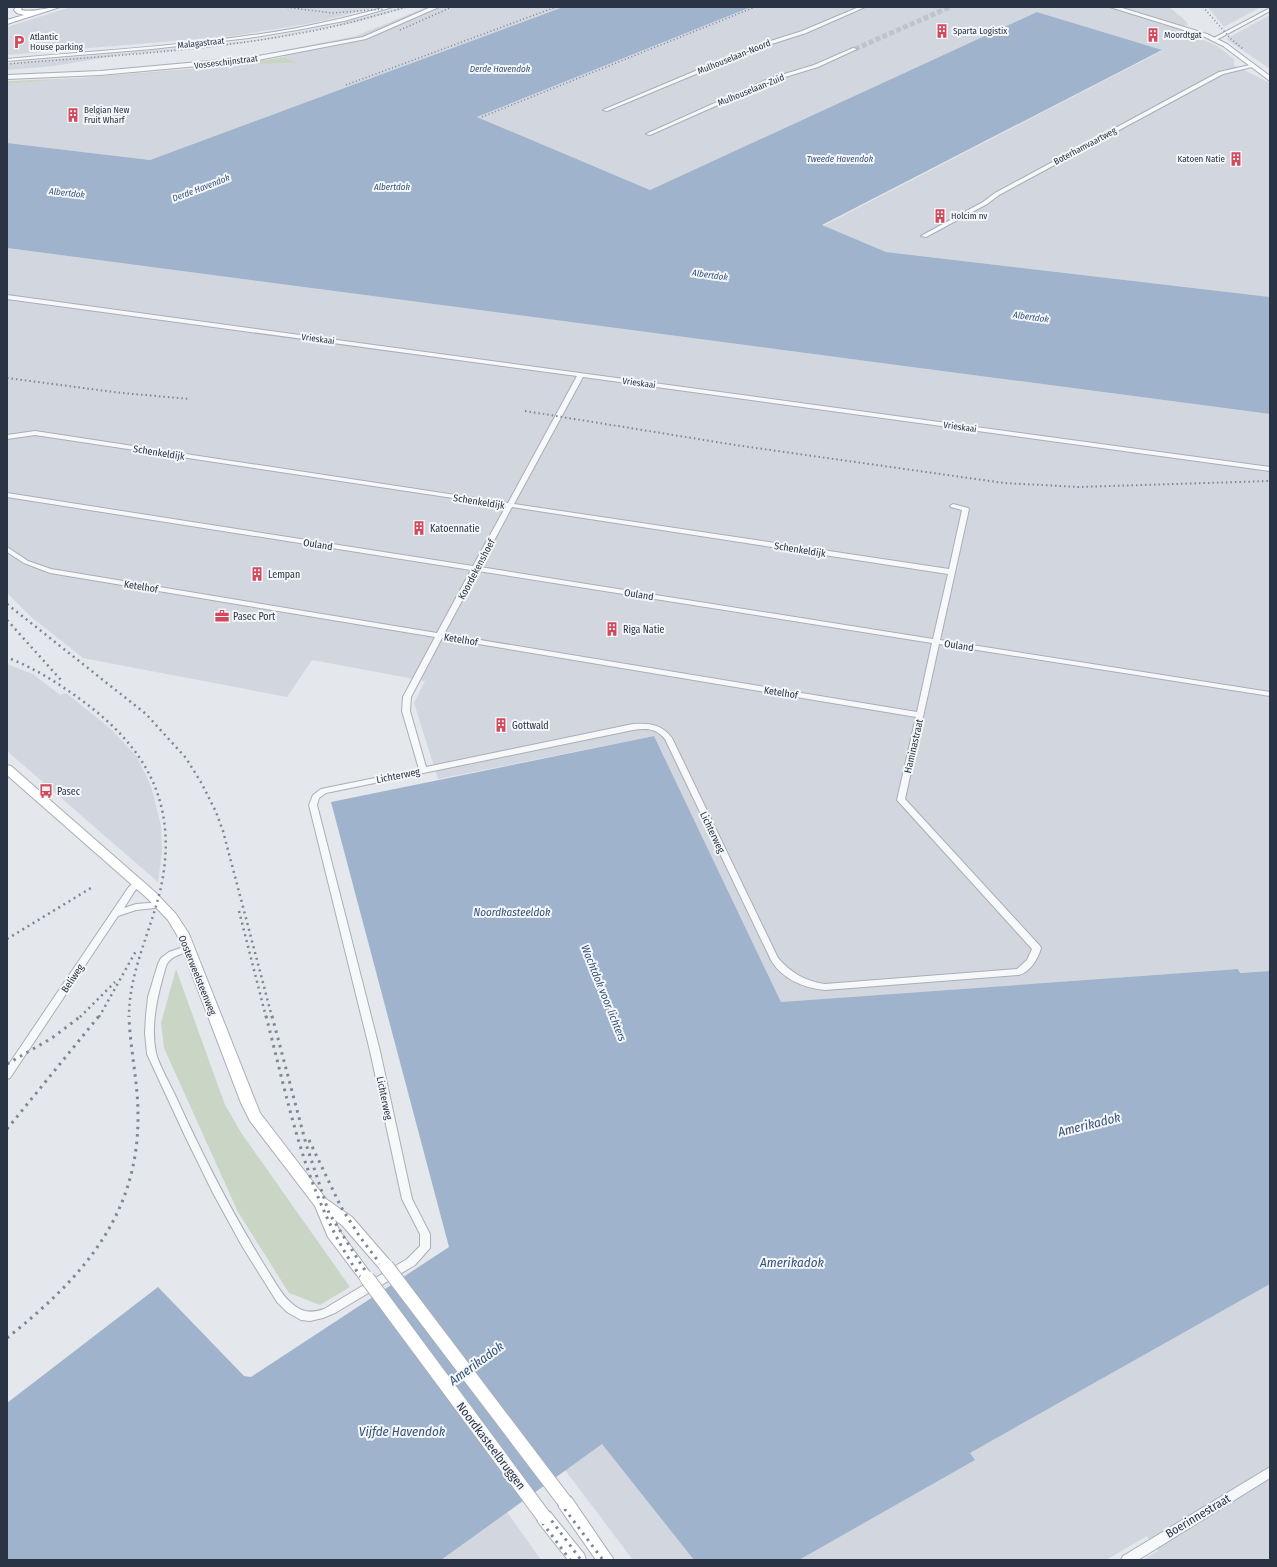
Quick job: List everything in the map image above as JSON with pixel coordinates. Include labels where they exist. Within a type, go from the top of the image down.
[{"type":"main road","points":[[7,10],[14,7]]},
{"type":"main road","points":[[19,7],[18,11],[21,13],[38,13]]},
{"type":"main road","points":[[7,22],[57,7]]},
{"type":"main road","name":"Oosterweelsteenweg","points":[[7,769],[138,883],[161,904],[172,917],[189,948],[248,1103],[266,1132],[320,1203],[333,1233],[367,1278]]},
{"type":"main road","name":"Oosterweelsteenweg","points":[[320,1203],[347,1221],[386,1266],[565,1502],[606,1560]]},
{"type":"main road","name":"Noordkasteelbruggen","points":[[367,1278],[544,1517],[578,1560]]},
{"type":"street","name":"Malagastraat","points":[[7,60],[232,39],[308,28],[391,7]]},
{"type":"street","name":"Vosseschijnstraat","points":[[7,77],[100,73],[253,59],[364,38],[436,7]]},
{"type":"street","name":"Mulhouselaan-Noord","points":[[605,110],[754,48],[804,32],[863,7]]},
{"type":"street","points":[[1113,7],[1187,29],[1214,39],[1230,49],[1250,66],[1268,77]]},
{"type":"street","points":[[1214,39],[1270,9]]},
{"type":"street","name":"Mulhouselaan-Zuid","points":[[648,134],[770,80],[816,66],[855,49]]},
{"type":"street","name":"Boterhamvaartweg","points":[[924,236],[985,203],[997,194],[1220,73],[1250,66]]},
{"type":"street","name":"Vrieskaai","points":[[7,297],[1270,469]]},
{"type":"street","name":"Koordekenshoef","points":[[423,770],[406,711],[408,697],[414,682],[581,375]]},
{"type":"street","name":"Schenkeldijk","points":[[7,437],[34,433],[952,572]]},
{"type":"street","name":"Ouland","points":[[7,495],[1270,694]]},
{"type":"street","name":"Haminastraat","points":[[794,978],[804,984],[825,987],[1006,975],[1019,972],[1028,966],[1034,957],[1037,948],[901,800],[935,641],[966,509],[953,506]]},
{"type":"street","name":"Ketelhof","points":[[7,549],[26,562],[50,572],[920,715]]},
{"type":"street","name":"Lichterweg","points":[[189,948],[176,952],[164,961],[151,1002],[148,1019],[148,1034],[152,1054],[227,1213],[280,1299],[298,1314],[312,1316],[321,1315],[411,1262],[425,1248],[425,1234],[407,1199],[375,1052],[313,805],[316,797],[324,791],[639,726],[655,727],[663,731],[672,745],[775,960],[794,978]]},
{"type":"street","name":"Beliweg","points":[[7,1075],[132,888],[138,883]]},
{"type":"street","points":[[115,914],[136,907],[161,904]]},
{"type":"street","name":"Boerinnestraat","points":[[1127,1560],[1270,1472]]},
{"type":"shaded area","points":[[71,7],[377,7],[313,23],[233,36],[7,55],[7,27]]},
{"type":"shaded area","points":[[402,7],[409,7],[357,22],[270,39],[208,48],[120,55],[54,66],[7,70],[7,63],[256,40],[334,25]]},
{"type":"shaded area","points":[[427,7],[563,7],[150,160],[7,143],[7,84],[241,65],[295,63],[284,57],[280,51],[356,36]]},
{"type":"shaded area","points":[[751,7],[1169,7],[1186,21],[1188,26],[1185,25],[1186,32],[1217,46],[1234,59],[1234,65],[1270,83],[1270,297],[886,252],[823,226],[1162,51],[1038,12],[650,190],[477,117]]},
{"type":"shaded area","points":[[1208,7],[1261,7],[1224,27]]},
{"type":"shaded area","points":[[1270,15],[1270,69],[1226,39]]},
{"type":"shaded area","points":[[7,248],[1270,414],[1270,971],[1240,973],[1238,969],[781,1002],[654,736],[438,779],[414,703],[425,681],[312,660],[287,697],[83,658],[30,616],[7,593]]},
{"type":"shaded area","points":[[7,664],[33,674],[60,695],[66,693],[111,729],[137,757],[151,786],[161,826],[162,852],[158,882],[7,751]]},
{"type":"shaded area","points":[[1270,1284],[1270,1560],[1143,1560],[1158,1551],[1147,1536],[1106,1560],[799,1560],[975,1460],[970,1453]]},
{"type":"shaded area","points":[[602,1443],[694,1560],[633,1560],[565,1470]]},
{"type":"shaded area","points":[[507,1512],[541,1560],[441,1560]]},
{"type":"green space","points":[[284,57],[297,63],[241,65],[199,68]]},
{"type":"green space","points":[[199,68],[146,74],[89,77]]},
{"type":"green space","points":[[89,77],[7,84],[7,81]]},
{"type":"green space","points":[[176,969],[225,1105],[242,1134],[350,1287],[320,1305],[289,1293],[238,1212],[164,1048],[161,1023]]},
{"type":"water","name":"Albertdok","points":[[563,7],[751,7],[477,117],[650,190],[1037,12],[1162,50],[822,225],[886,252],[1270,297],[1270,414],[7,248],[7,143],[150,160]]},
{"type":"water","name":"Amerikadok","points":[[654,736],[781,1002],[1238,969],[1240,973],[1270,971],[1270,1284],[970,1453],[975,1460],[799,1560],[694,1560],[602,1444],[441,1560],[7,1560],[7,1403],[158,1287],[244,1376],[251,1377],[449,1247],[331,802]]},
{"type":"tunnel","points":[[855,49],[950,7]]},
{"type":"railway","points":[[284,7],[332,13],[385,9]]},
{"type":"railway","points":[[7,64],[157,52],[270,39],[320,30],[407,7]]},
{"type":"railway","points":[[400,30],[452,7]]},
{"type":"railway","points":[[346,85],[556,7]]},
{"type":"railway","points":[[482,117],[755,7]]},
{"type":"railway","points":[[1203,7],[1230,38],[1244,50]]},
{"type":"railway","points":[[7,378],[122,393],[190,399]]},
{"type":"railway","points":[[525,411],[735,445],[1004,483],[1078,487],[1270,481]]},
{"type":"railway","points":[[7,604],[146,714],[186,758],[202,784],[216,812],[223,831],[272,1017]]},
{"type":"railway","points":[[7,620],[61,680]]},
{"type":"railway","points":[[11,659],[31,668],[58,684],[106,720],[124,738],[140,758],[152,780],[160,802],[165,827],[165,853],[162,882],[137,965],[130,999],[129,1016]]},
{"type":"railway","points":[[7,939],[91,888]]},
{"type":"railway","points":[[239,911],[266,1017]]},
{"type":"railway","points":[[99,1017],[136,951]]},
{"type":"railway","points":[[81,1016],[115,982]]},
{"type":"railway","points":[[7,1064],[52,1038],[81,1016]]},
{"type":"railway","points":[[7,1129],[99,1016]]},
{"type":"railway","points":[[7,1338],[34,1316],[81,1268],[101,1242],[117,1214],[128,1184],[136,1151],[138,1115],[137,1090],[129,1016]]},
{"type":"railway","points":[[266,1016],[300,1147],[311,1179],[338,1241],[356,1270],[570,1560]]},
{"type":"railway","points":[[272,1016],[306,1144],[329,1213],[362,1266],[581,1560]]},
{"type":"railway","points":[[309,1140],[341,1207],[360,1237],[603,1560]]},
{"type":"place","name":"Sparta Logistix","points":[[942,31]]},
{"type":"place","name":"Moordtgat","points":[[1153,35]]},
{"type":"place","name":"Atlantic House parking","points":[[19,42]]},
{"type":"place","name":"Belgian New Fruit Wharf","points":[[73,115]]},
{"type":"place","name":"Katoen Natie","points":[[1236,159]]},
{"type":"place","name":"Holcim nv","points":[[940,216]]},
{"type":"place","name":"Katoennatie","points":[[419,528]]},
{"type":"place","name":"Lempan","points":[[257,574]]},
{"type":"place","name":"Pasec Port","points":[[222,616]]},
{"type":"place","name":"Riga Natie","points":[[612,629]]},
{"type":"place","name":"Gottwald","points":[[501,725]]},
{"type":"place","name":"Pasec","points":[[46,791]]},
{"type":"water label","name":"Derde Havendok","points":[[500,69]]},
{"type":"water label","name":"Tweede Havendok","points":[[840,159]]},
{"type":"water label","name":"Derde Havendok","points":[[201,188]]},
{"type":"water label","name":"Noordkasteeldok","points":[[512,912]]},
{"type":"water label","name":"Wachtdok voor lichters","points":[[604,993]]},
{"type":"water label","name":"Vijfde Havendok","points":[[402,1431]]}]
